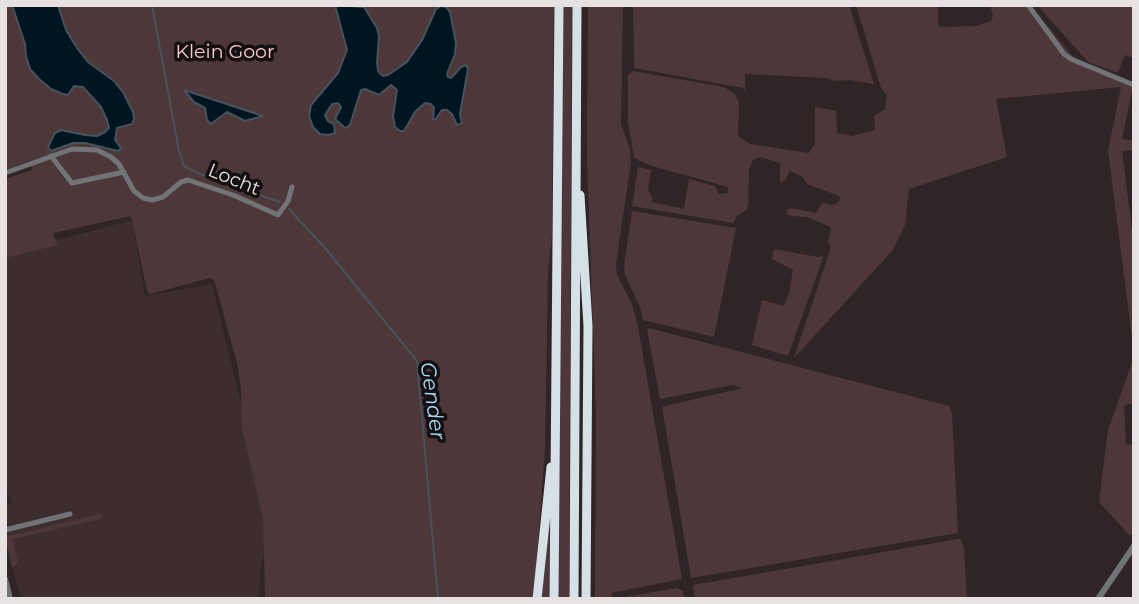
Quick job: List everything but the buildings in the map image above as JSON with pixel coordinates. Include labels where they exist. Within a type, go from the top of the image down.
[{"type":"highway","points":[[554,599],[559,5]]},
{"type":"highway","points":[[574,599],[577,5]]},
{"type":"highway","points":[[576,165],[582,208],[588,326],[588,599]]},
{"type":"highway","points":[[537,599],[556,435]]},
{"type":"street","points":[[1028,5],[1071,60],[1134,85]]},
{"type":"street","name":"Locht","points":[[5,173],[72,149],[97,150],[111,157],[124,172],[134,191],[143,198],[152,200],[163,197],[181,182],[188,180],[233,195],[278,215],[288,201],[292,187]]},
{"type":"street","points":[[51,156],[72,183],[124,172]]},
{"type":"street","points":[[5,530],[71,514]]},
{"type":"street","points":[[1098,599],[1134,546]]},
{"type":"street","points":[[5,579],[10,599]]},
{"type":"shaded area","points":[[132,220],[145,296],[212,284],[269,521],[260,574],[259,599],[21,599],[5,540],[5,505],[12,504],[5,484],[5,254]]},
{"type":"green space","name":"Klein Goor","points":[[5,5],[554,5],[552,235],[548,271],[545,449],[535,585],[531,599],[265,599],[263,518],[242,430],[237,363],[214,280],[210,278],[150,294],[147,291],[131,216],[53,233],[58,245],[5,258],[5,179],[32,170],[30,161],[5,170]]},
{"type":"green space","points":[[563,5],[572,5],[569,599],[558,599]]},
{"type":"green space","points":[[588,5],[623,5],[621,124],[630,149],[631,162],[616,264],[617,275],[632,304],[638,327],[682,579],[611,593],[613,599],[595,599],[596,416],[587,159]]},
{"type":"green space","points":[[633,5],[849,5],[874,84],[826,78],[745,74],[745,91],[743,88],[634,68]]},
{"type":"green space","points":[[856,5],[938,5],[938,24],[941,27],[976,26],[991,21],[993,16],[990,5],[1030,5],[1080,65],[1133,86],[1122,139],[1134,141],[1134,150],[1122,151],[1134,246],[1134,353],[1108,151],[1121,87],[996,99],[1007,157],[909,189],[905,225],[893,250],[794,358],[831,247],[828,242],[831,230],[830,227],[807,217],[791,216],[787,214],[787,210],[791,208],[816,213],[822,203],[836,204],[840,200],[839,196],[807,184],[803,177],[790,171],[780,183],[780,163],[760,157],[753,160],[749,170],[748,206],[733,223],[632,206],[638,167],[651,170],[648,190],[652,202],[684,209],[689,179],[715,186],[719,194],[728,193],[728,187],[652,166],[634,158],[628,121],[628,75],[633,71],[724,87],[735,94],[739,103],[738,136],[750,144],[809,153],[815,144],[815,107],[836,111],[837,133],[852,136],[875,130],[874,116],[885,109],[887,95],[881,88]]},
{"type":"green space","points":[[1037,5],[1134,5],[1134,58],[1125,55],[1118,73],[1088,62]]},
{"type":"green space","points":[[632,211],[736,228],[714,337],[643,320],[624,266]]},
{"type":"green space","points":[[774,249],[818,257],[824,255],[788,356],[752,345],[762,300],[784,306],[789,293],[793,270],[772,259]]},
{"type":"green space","points":[[647,329],[949,406],[952,413],[958,533],[691,578],[662,407],[742,388],[733,385],[660,399]]},
{"type":"green space","points":[[1134,357],[1134,405],[1127,404],[1124,407],[1126,444],[1134,445],[1134,530],[1130,536],[1099,502],[1108,430]]},
{"type":"green space","points":[[550,512],[549,599],[539,599]]},
{"type":"green space","points":[[103,513],[101,519],[13,539],[18,564],[12,568],[5,537]]},
{"type":"green space","points":[[960,539],[964,547],[967,599],[695,599],[693,585]]},
{"type":"green space","points":[[677,588],[683,591],[684,599],[613,599]]},
{"type":"water","points":[[12,5],[58,5],[66,30],[77,48],[88,62],[114,81],[123,92],[134,119],[132,124],[117,128],[115,140],[121,148],[118,151],[85,143],[73,143],[51,151],[48,147],[55,133],[61,130],[97,136],[109,128],[107,120],[101,107],[83,87],[74,86],[68,95],[63,94],[51,89],[30,69]]},
{"type":"water","points":[[335,5],[364,7],[377,28],[378,71],[383,76],[407,62],[422,40],[436,9],[446,7],[450,12],[456,43],[448,77],[451,78],[466,65],[468,69],[460,114],[462,123],[457,125],[447,110],[442,110],[435,120],[433,119],[434,108],[425,103],[415,112],[404,131],[400,131],[395,127],[393,116],[397,90],[391,85],[379,95],[361,90],[350,125],[345,128],[335,119],[341,107],[338,103],[332,104],[325,115],[328,121],[334,124],[335,133],[320,134],[313,127],[309,116],[311,105],[338,73],[347,50]]},
{"type":"water","points":[[184,90],[263,116],[245,121],[227,112],[211,124],[207,120],[205,108],[194,102]]},
{"type":"waterway","name":"Gender","points":[[152,5],[184,166],[280,202]]},
{"type":"waterway","name":"Gender","points":[[289,209],[325,248],[417,361],[438,599]]}]
